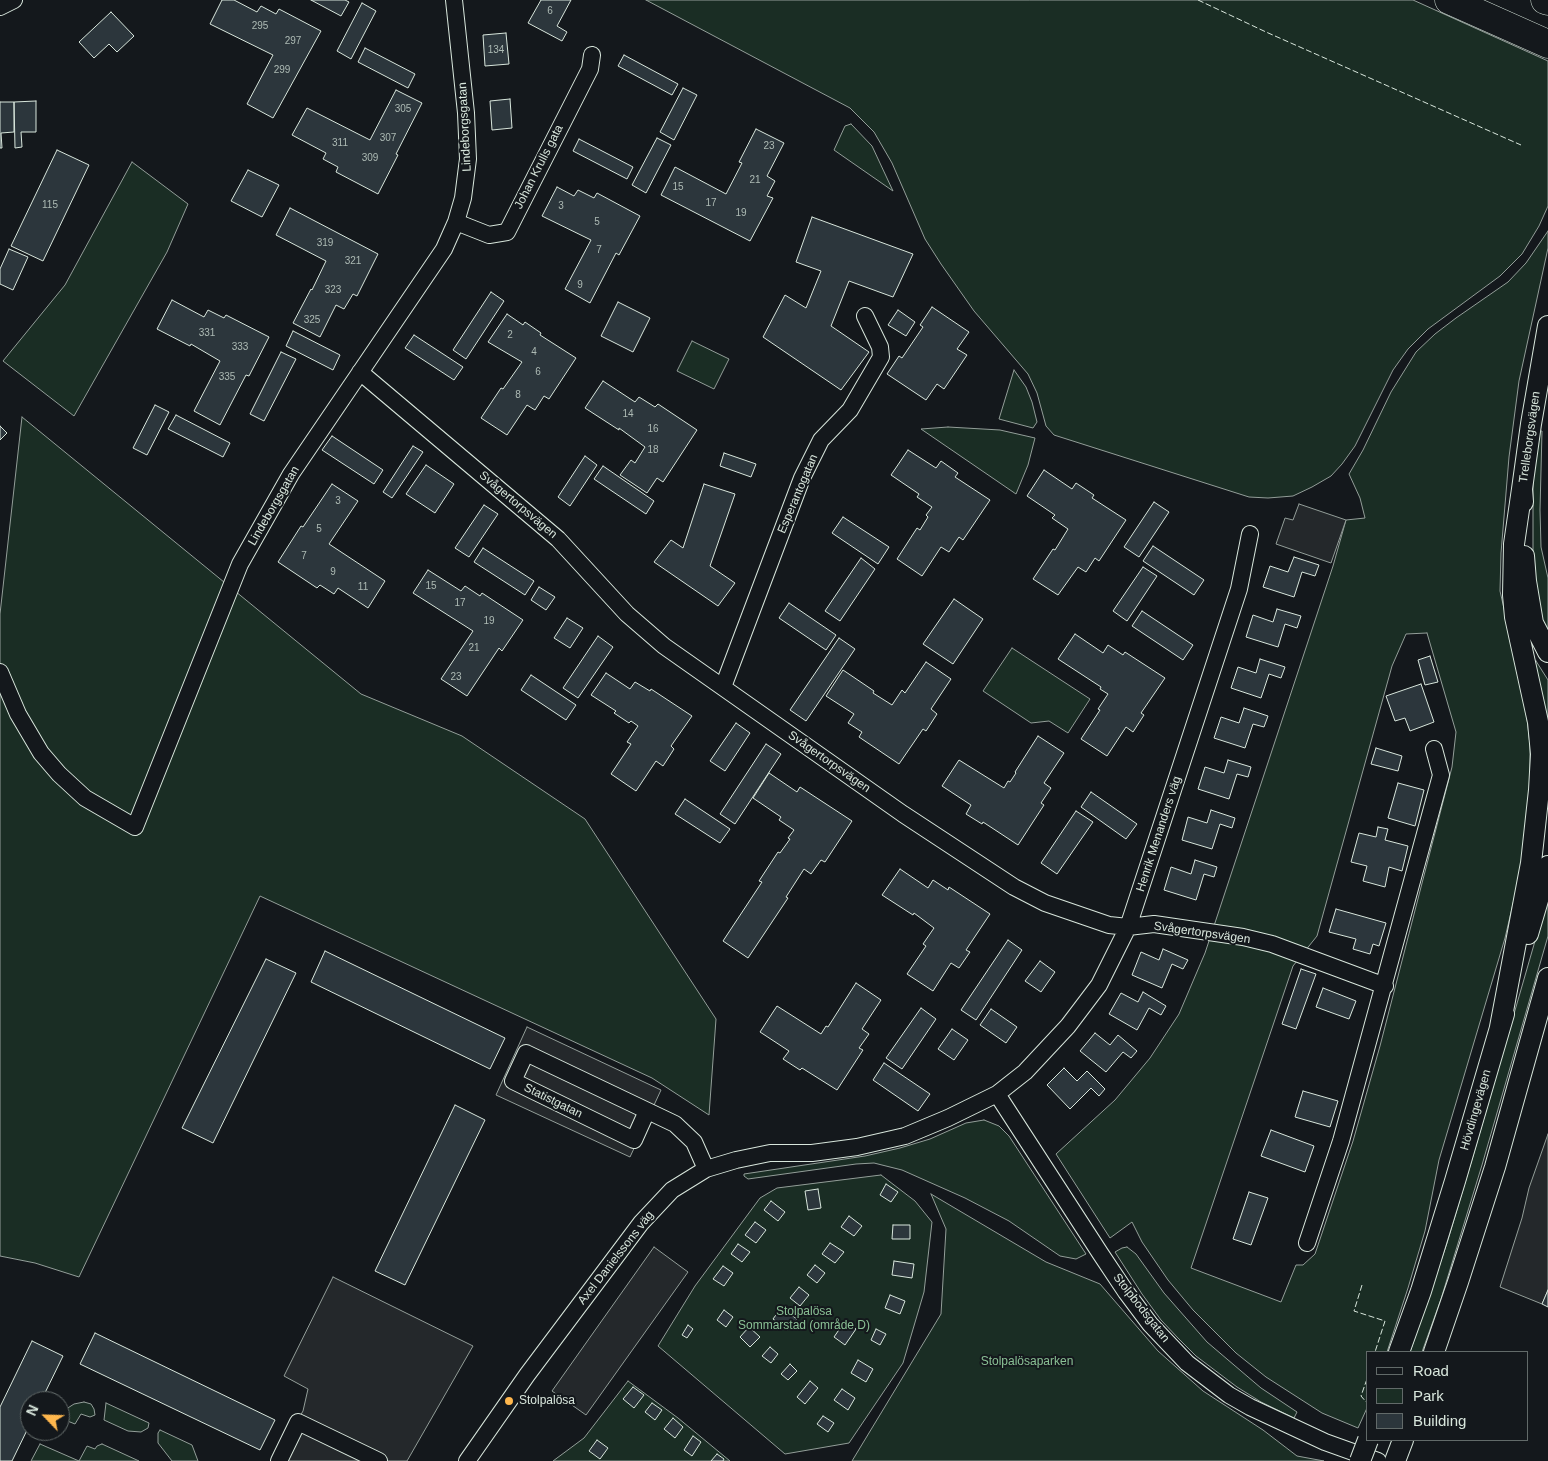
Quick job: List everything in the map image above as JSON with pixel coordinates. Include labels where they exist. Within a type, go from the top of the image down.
[{"type":"highway","points":[[1449,0],[1548,44]]},
{"type":"street","points":[[0,6],[14,0]]},
{"type":"street","name":"Lindeborgsgatan","points":[[0,672],[18,714],[41,753],[59,774],[85,798],[135,827],[240,564],[290,474],[444,250],[456,222],[463,198],[468,159],[466,113],[454,0]]},
{"type":"street","name":"Johan Krulls gata","points":[[456,222],[489,235],[506,232],[590,69],[592,55]]},
{"type":"street","name":"Esperantogatan","points":[[723,687],[802,478],[821,440],[850,410],[881,357],[880,347],[865,316]]},
{"type":"street","name":"Trelleborgsvägen","points":[[1548,326],[1522,490],[1526,581],[1533,623],[1548,652]]},
{"type":"street","name":"Svågertorpsvägen","points":[[360,372],[558,539],[627,614],[664,646],[902,814],[1014,887],[1045,903],[1109,925],[1128,927],[1154,924],[1272,944],[1385,986]]},
{"type":"street","points":[[1500,1027],[1531,863],[1539,790],[1540,754],[1538,722],[1515,617],[1513,595],[1514,544],[1522,490]]},
{"type":"street","name":"Henrik Menanders väg","points":[[997,1094],[1045,1052],[1086,1004],[1105,973],[1128,927],[1239,589],[1250,534]]},
{"type":"street","points":[[1307,1243],[1341,1141],[1385,986],[1441,775],[1434,749]]},
{"type":"street","name":"Hövdingevägen","points":[[1399,1351],[1421,1291],[1548,866]]},
{"type":"street","points":[[1434,1351],[1494,1167],[1548,978]]},
{"type":"street","name":"Statistgatan","points":[[647,1111],[634,1140],[512,1081],[526,1053],[675,1124],[694,1142],[706,1169]]},
{"type":"street","name":"Axel Danielssons väg","points":[[467,1461],[527,1376],[642,1223],[672,1190],[706,1169],[736,1160],[770,1153],[812,1153],[857,1147],[905,1136],[997,1094]]},
{"type":"street","name":"Stolpbodsgatan","points":[[997,1094],[1126,1292],[1150,1324],[1188,1363],[1229,1395],[1250,1407],[1325,1442],[1378,1461]]},
{"type":"street","points":[[279,1461],[298,1422],[379,1461]]},
{"type":"street","points":[[1360,1461],[1368,1441]]},
{"type":"street","points":[[1395,1461],[1403,1441]]},
{"type":"green space","points":[[646,0],[1413,0],[1548,61],[1548,206],[1539,226],[1522,254],[1500,276],[1428,329],[1408,349],[1393,370],[1355,446],[1331,476],[1293,496],[1249,497],[1054,435],[1046,426],[1037,393],[1028,374],[974,311],[925,239],[892,163],[874,132],[850,108]]},
{"type":"green space","points":[[851,124],[872,146],[893,191],[834,150],[845,126]]},
{"type":"green space","points":[[132,162],[188,204],[167,252],[74,416],[3,361],[65,285]]},
{"type":"green space","points":[[1548,231],[1548,248],[1519,381],[1509,457],[1501,553],[1500,591],[1525,701],[1530,745],[1530,793],[1520,874],[1505,938],[1439,1160],[1425,1231],[1408,1288],[1387,1351],[1366,1351],[1366,1410],[1358,1428],[1322,1413],[1266,1377],[1236,1353],[1193,1310],[1168,1280],[1142,1242],[1132,1222],[1110,1238],[1056,1154],[1115,1100],[1150,1058],[1179,1014],[1205,953],[1333,566],[1346,520],[1365,518],[1360,498],[1349,474],[1363,450],[1391,392],[1416,352],[1435,334],[1508,282],[1526,263]],"holes":[[[1427,633],[1456,732],[1452,767],[1380,1046],[1353,1141],[1315,1254],[1303,1265],[1296,1265],[1281,1302],[1191,1268],[1293,966],[1317,936],[1392,666],[1406,634]]]},
{"type":"green space","points":[[692,341],[729,359],[714,389],[677,371]]},
{"type":"green space","points":[[1014,370],[1026,387],[1032,402],[1037,422],[1033,428],[999,419]]},
{"type":"green space","points":[[22,417],[361,694],[462,736],[585,819],[716,1019],[709,1115],[652,1078],[260,896],[79,1277],[35,1263],[0,1256],[0,614]]},
{"type":"green space","points":[[948,427],[1000,430],[1035,438],[1028,465],[1016,494],[921,429]]},
{"type":"green space","points":[[1537,431],[1542,431],[1541,547],[1548,578],[1548,634],[1540,617],[1533,565],[1533,478]]},
{"type":"green space","points":[[1012,648],[1090,699],[1068,733],[1049,721],[1031,723],[983,691]]},
{"type":"green space","points":[[1536,661],[1548,680],[1548,754],[1531,663]]},
{"type":"green space","points":[[1548,896],[1548,936],[1482,1165],[1441,1299],[1422,1351],[1410,1351],[1447,1243]]},
{"type":"green space","points":[[984,1120],[999,1126],[1009,1136],[1086,1254],[1076,1259],[1060,1256],[1009,1221],[965,1198],[902,1170],[874,1163],[748,1179],[744,1176],[744,1174],[865,1156],[900,1148],[930,1139],[966,1123]]},
{"type":"green space","name":"Stolpalösa Sommarstad (område D)","points":[[881,1175],[915,1201],[932,1222],[924,1292],[903,1363],[849,1443],[785,1454],[658,1346],[695,1286],[760,1198],[777,1188]]},
{"type":"green space","name":"Stolpalösaparken","points":[[931,1194],[1046,1262],[1100,1284],[1158,1351],[1203,1391],[1263,1430],[1297,1456],[1324,1461],[852,1461],[941,1314],[946,1229]]},
{"type":"green space","points":[[1127,1247],[1136,1254],[1164,1293],[1207,1342],[1261,1388],[1297,1412],[1294,1418],[1261,1402],[1237,1387],[1196,1356],[1178,1338],[1161,1320],[1115,1252]]},
{"type":"green space","points":[[628,1381],[678,1418],[730,1461],[553,1461],[584,1438]]},
{"type":"green space","points":[[84,1402],[91,1404],[95,1415],[90,1417],[81,1414],[75,1424],[70,1422],[70,1407]]},
{"type":"green space","points":[[106,1403],[149,1423],[148,1428],[141,1432],[128,1431],[104,1420]]},
{"type":"green space","points":[[160,1430],[192,1445],[198,1461],[172,1461],[158,1443],[158,1433]]},
{"type":"green space","points":[[40,1444],[79,1461],[31,1461]]},
{"type":"green space","points":[[102,1444],[139,1461],[79,1461],[87,1446],[95,1449]]},
{"type":"shaded area","points":[[1299,504],[1346,520],[1331,563],[1276,544],[1285,518],[1293,520]]},
{"type":"shaded area","points":[[527,1027],[661,1090],[630,1157],[496,1095]]},
{"type":"shaded area","points":[[1548,1134],[1548,1290],[1542,1304],[1500,1287],[1522,1218],[1529,1188]]},
{"type":"shaded area","points":[[654,1247],[688,1272],[586,1415],[552,1391]]},
{"type":"shaded area","points":[[333,1277],[473,1346],[407,1461],[274,1461],[303,1411],[308,1389],[284,1376]]},
{"type":"building","points":[[222,0],[234,0],[257,12],[261,6],[276,14],[279,9],[321,31],[273,118],[247,104],[273,55],[210,24]]},
{"type":"building","points":[[311,0],[345,0],[349,2],[341,16]]},
{"type":"building","points":[[541,0],[571,0],[557,26],[567,32],[562,41],[528,23]]},
{"type":"building","points":[[362,3],[376,11],[351,59],[337,51]]},
{"type":"building","points":[[111,12],[134,36],[117,52],[109,44],[94,58],[79,42]]},
{"type":"building","points":[[506,33],[509,64],[485,66],[483,35]]},
{"type":"building","points":[[365,48],[415,74],[408,88],[358,62]]},
{"type":"building","points":[[624,55],[678,84],[672,95],[618,66]]},
{"type":"building","points":[[683,88],[697,95],[674,140],[660,132]]},
{"type":"building","points":[[396,90],[422,103],[378,194],[336,172],[338,167],[323,159],[326,153],[292,135],[307,108],[370,140]]},
{"type":"building","points":[[510,99],[512,128],[492,130],[490,101]]},
{"type":"building","points":[[36,101],[36,132],[21,132],[22,147],[15,148],[14,102]]},
{"type":"building","points":[[0,102],[14,102],[14,132],[1,133],[2,148],[0,148]]},
{"type":"building","points":[[756,129],[784,143],[767,176],[775,181],[767,196],[773,198],[750,241],[661,195],[675,167],[726,194],[742,163],[739,162]]},
{"type":"building","points":[[657,138],[671,145],[646,193],[632,185]]},
{"type":"building","points":[[579,139],[633,167],[627,179],[573,151]]},
{"type":"building","points":[[57,150],[89,165],[43,261],[11,246]]},
{"type":"building","points":[[248,170],[279,185],[262,217],[231,201]]},
{"type":"building","points":[[557,187],[574,196],[578,190],[594,198],[597,193],[640,216],[619,255],[616,253],[590,303],[565,289],[591,240],[542,216]]},
{"type":"building","points":[[290,208],[378,254],[357,296],[353,294],[344,309],[336,305],[320,337],[293,323],[326,261],[276,235]]},
{"type":"building","points":[[812,217],[913,254],[893,297],[849,281],[831,326],[869,352],[841,390],[763,337],[785,295],[806,308],[821,271],[796,262]]},
{"type":"building","points":[[9,249],[28,257],[13,290],[0,284],[0,269]]},
{"type":"building","points":[[491,292],[504,301],[466,359],[453,350]]},
{"type":"building","points":[[172,300],[204,317],[208,310],[224,318],[226,315],[269,337],[249,376],[246,375],[220,425],[194,411],[220,361],[191,344],[190,346],[157,329]]},
{"type":"building","points":[[618,302],[650,318],[633,352],[601,336]]},
{"type":"building","points":[[932,307],[969,332],[957,349],[967,355],[944,389],[937,384],[926,400],[887,374],[899,356],[902,358],[923,327],[920,325]]},
{"type":"building","points":[[898,310],[915,322],[906,336],[888,325]]},
{"type":"building","points":[[507,314],[523,325],[525,322],[541,333],[540,335],[576,358],[549,399],[544,396],[535,410],[527,405],[507,435],[481,418],[501,388],[503,389],[522,362],[488,342]]},
{"type":"building","points":[[293,331],[340,355],[333,370],[286,346]]},
{"type":"building","points":[[414,335],[463,367],[454,380],[405,348]]},
{"type":"building","points":[[281,352],[296,359],[264,421],[250,414]]},
{"type":"building","points":[[603,381],[635,402],[639,397],[655,407],[658,404],[697,430],[663,482],[657,478],[647,493],[620,475],[631,460],[635,463],[645,447],[619,428],[619,430],[585,408]]},
{"type":"building","points":[[155,405],[169,412],[147,455],[133,448]]},
{"type":"building","points":[[176,415],[230,443],[223,457],[168,429]]},
{"type":"building","points":[[0,426],[7,433],[0,440]]},
{"type":"building","points":[[332,436],[383,470],[374,484],[322,450]]},
{"type":"building","points":[[413,446],[423,452],[392,498],[383,492]]},
{"type":"building","points":[[908,450],[936,468],[941,461],[958,473],[955,477],[990,500],[963,540],[959,537],[949,552],[941,547],[922,576],[897,559],[917,528],[920,530],[928,517],[926,515],[932,507],[917,497],[919,494],[891,475]]},
{"type":"building","points":[[724,453],[756,464],[751,477],[720,466]]},
{"type":"building","points":[[585,456],[597,465],[570,506],[558,497]]},
{"type":"building","points":[[426,465],[454,484],[435,513],[406,494]]},
{"type":"building","points":[[603,466],[654,501],[646,514],[594,479]]},
{"type":"building","points":[[1044,470],[1072,489],[1076,483],[1094,495],[1092,498],[1126,520],[1099,561],[1095,558],[1086,572],[1078,567],[1058,595],[1033,579],[1068,529],[1052,518],[1055,515],[1027,496]]},
{"type":"building","points":[[332,484],[358,501],[329,544],[385,581],[368,608],[338,588],[334,594],[320,585],[317,588],[278,562],[301,526],[303,527]]},
{"type":"building","points":[[704,484],[735,494],[710,566],[735,583],[718,606],[654,562],[671,540],[683,548]]},
{"type":"building","points":[[1154,502],[1169,512],[1139,557],[1124,547]]},
{"type":"building","points":[[484,505],[498,514],[469,557],[455,548]]},
{"type":"building","points":[[843,517],[889,547],[878,564],[832,533]]},
{"type":"building","points":[[1153,546],[1204,580],[1194,595],[1143,561]]},
{"type":"building","points":[[483,548],[534,581],[525,595],[474,562]]},
{"type":"building","points":[[1294,557],[1319,565],[1315,576],[1302,572],[1294,597],[1263,587],[1270,566],[1288,572]]},
{"type":"building","points":[[861,558],[875,569],[840,621],[825,611]]},
{"type":"building","points":[[1143,567],[1157,576],[1127,621],[1113,611]]},
{"type":"building","points":[[428,570],[461,591],[465,586],[480,596],[482,593],[523,620],[502,651],[499,648],[467,696],[441,679],[473,631],[413,593]]},
{"type":"building","points":[[539,587],[555,597],[546,610],[531,600]]},
{"type":"building","points":[[954,599],[983,619],[953,664],[923,644]]},
{"type":"building","points":[[789,603],[836,635],[826,650],[779,618]]},
{"type":"building","points":[[1277,609],[1301,616],[1297,628],[1285,624],[1278,647],[1246,637],[1253,615],[1273,622]]},
{"type":"building","points":[[1142,611],[1193,645],[1183,660],[1132,626]]},
{"type":"building","points":[[567,618],[583,628],[570,648],[554,638]]},
{"type":"building","points":[[1075,634],[1103,653],[1108,645],[1123,655],[1125,652],[1165,678],[1141,713],[1144,715],[1133,732],[1126,727],[1107,756],[1081,739],[1108,694],[1100,689],[1101,687],[1058,659]]},
{"type":"building","points":[[598,636],[613,647],[578,698],[563,688]]},
{"type":"building","points":[[839,638],[855,649],[806,721],[790,710]]},
{"type":"building","points":[[1430,656],[1438,682],[1425,685],[1418,660]]},
{"type":"building","points":[[1260,659],[1285,667],[1281,678],[1269,674],[1261,698],[1231,688],[1238,667],[1256,673]]},
{"type":"building","points":[[926,662],[951,679],[931,709],[937,714],[926,731],[923,729],[899,764],[859,737],[862,732],[848,723],[854,714],[826,696],[843,670],[892,705],[902,690],[905,693]]},
{"type":"building","points":[[606,673],[630,689],[635,682],[650,691],[651,689],[692,716],[671,746],[674,749],[663,766],[656,761],[636,791],[611,774],[631,744],[627,742],[638,726],[631,721],[629,723],[614,713],[616,711],[591,695]]},
{"type":"building","points":[[531,675],[576,705],[566,720],[521,690]]},
{"type":"building","points":[[1421,684],[1434,722],[1410,731],[1405,718],[1395,721],[1386,696]]},
{"type":"building","points":[[1244,708],[1268,716],[1264,727],[1253,724],[1245,748],[1214,738],[1221,717],[1239,723]]},
{"type":"building","points":[[736,723],[750,733],[725,771],[710,761]]},
{"type":"building","points":[[1038,736],[1064,753],[1044,783],[1051,788],[1041,803],[1044,805],[1018,845],[983,822],[982,824],[966,814],[971,805],[942,786],[959,760],[1004,788],[1016,773]]},
{"type":"building","points":[[766,744],[781,754],[735,824],[720,814]]},
{"type":"building","points":[[1376,748],[1402,756],[1398,771],[1371,764]]},
{"type":"building","points":[[1228,760],[1251,767],[1248,777],[1237,774],[1229,799],[1198,789],[1205,767],[1224,773]]},
{"type":"building","points":[[769,773],[797,792],[800,787],[852,821],[825,862],[821,860],[811,874],[804,869],[786,897],[788,898],[748,958],[723,941],[762,882],[759,881],[778,852],[780,853],[790,839],[788,838],[794,830],[779,820],[781,817],[753,798]]},
{"type":"building","points":[[1398,783],[1424,790],[1415,826],[1388,818]]},
{"type":"building","points":[[1091,792],[1137,824],[1126,839],[1081,807]]},
{"type":"building","points":[[685,799],[730,829],[720,843],[675,814]]},
{"type":"building","points":[[1211,810],[1235,818],[1232,828],[1220,824],[1212,849],[1182,840],[1188,817],[1207,823]]},
{"type":"building","points":[[1076,811],[1093,822],[1057,874],[1041,863]]},
{"type":"building","points":[[1378,827],[1388,829],[1385,840],[1408,846],[1402,871],[1389,867],[1385,887],[1363,881],[1367,866],[1351,862],[1359,833],[1376,837]]},
{"type":"building","points":[[1195,860],[1217,867],[1214,877],[1204,874],[1196,900],[1164,890],[1171,867],[1191,874]]},
{"type":"building","points":[[900,869],[928,888],[933,880],[948,890],[949,887],[990,914],[966,950],[970,952],[959,968],[951,963],[933,991],[907,974],[926,946],[923,944],[934,928],[914,913],[913,915],[882,895]]},
{"type":"building","points":[[1336,909],[1386,923],[1379,946],[1373,944],[1370,954],[1353,949],[1356,939],[1329,932]]},
{"type":"building","points":[[1008,940],[1022,950],[976,1020],[961,1010]]},
{"type":"building","points":[[1163,949],[1188,960],[1183,969],[1172,964],[1162,988],[1132,975],[1141,952],[1159,960]]},
{"type":"building","points":[[325,951],[505,1038],[490,1069],[311,982]]},
{"type":"building","points":[[266,959],[296,973],[213,1143],[182,1128]]},
{"type":"building","points":[[1040,961],[1055,972],[1041,992],[1025,981]]},
{"type":"building","points":[[1301,969],[1316,974],[1296,1029],[1282,1024]]},
{"type":"building","points":[[856,983],[881,1000],[862,1029],[869,1034],[859,1048],[863,1050],[837,1090],[802,1068],[800,1070],[783,1059],[789,1051],[760,1032],[777,1006],[821,1034],[826,1026],[828,1027]]},
{"type":"building","points":[[1323,988],[1356,1001],[1349,1019],[1316,1007]]},
{"type":"building","points":[[1143,992],[1166,1006],[1161,1015],[1149,1008],[1137,1030],[1109,1014],[1121,993],[1138,1002]]},
{"type":"building","points":[[921,1008],[936,1019],[902,1069],[886,1058]]},
{"type":"building","points":[[991,1009],[1017,1027],[1006,1043],[980,1025]]},
{"type":"building","points":[[952,1029],[968,1040],[954,1060],[938,1049]]},
{"type":"building","points":[[1095,1033],[1110,1045],[1118,1035],[1137,1051],[1131,1058],[1123,1052],[1106,1072],[1080,1051]]},
{"type":"building","points":[[884,1063],[930,1094],[918,1111],[873,1080]]},
{"type":"building","points":[[1064,1068],[1077,1081],[1087,1071],[1105,1089],[1099,1096],[1091,1088],[1070,1109],[1047,1085]]},
{"type":"building","points":[[1303,1091],[1338,1101],[1330,1127],[1295,1117]]},
{"type":"building","points":[[455,1105],[485,1120],[405,1285],[375,1271]]},
{"type":"building","points":[[1271,1130],[1314,1146],[1305,1172],[1261,1156]]},
{"type":"building","points":[[886,1184],[898,1192],[891,1202],[880,1195]]},
{"type":"building","points":[[818,1189],[821,1208],[808,1210],[805,1191]]},
{"type":"building","points":[[1249,1192],[1268,1198],[1251,1245],[1233,1239]]},
{"type":"building","points":[[771,1201],[785,1212],[778,1221],[764,1210]]},
{"type":"building","points":[[849,1216],[862,1226],[854,1236],[841,1227]]},
{"type":"building","points":[[755,1222],[766,1230],[756,1243],[745,1235]]},
{"type":"building","points":[[893,1225],[910,1225],[910,1239],[892,1239]]},
{"type":"building","points":[[830,1243],[844,1252],[835,1263],[822,1254]]},
{"type":"building","points":[[738,1244],[750,1252],[742,1262],[731,1254]]},
{"type":"building","points":[[894,1261],[914,1264],[912,1278],[892,1275]]},
{"type":"building","points":[[815,1265],[825,1273],[817,1283],[807,1275]]},
{"type":"building","points":[[723,1266],[733,1273],[724,1286],[713,1279]]},
{"type":"building","points":[[799,1287],[809,1295],[800,1306],[790,1298]]},
{"type":"building","points":[[1548,1290],[1548,1307],[1542,1304]]},
{"type":"building","points":[[890,1295],[905,1301],[900,1314],[885,1308]]},
{"type":"building","points":[[781,1308],[797,1319],[788,1330],[773,1319]]},
{"type":"building","points":[[724,1310],[733,1317],[726,1327],[717,1320]]},
{"type":"building","points":[[845,1321],[856,1329],[845,1345],[834,1337]]},
{"type":"building","points":[[688,1325],[693,1329],[687,1338],[682,1335]]},
{"type":"building","points":[[749,1327],[760,1337],[750,1347],[740,1337]]},
{"type":"building","points":[[876,1329],[886,1334],[880,1345],[871,1340]]},
{"type":"building","points":[[95,1333],[275,1420],[260,1450],[80,1364]]},
{"type":"building","points":[[32,1341],[63,1356],[46,1391],[20,1391],[20,1441],[22,1441],[12,1461],[0,1461],[0,1407]]},
{"type":"building","points":[[770,1347],[778,1354],[771,1363],[762,1356]]},
{"type":"building","points":[[858,1360],[873,1369],[866,1382],[851,1373]]},
{"type":"building","points":[[790,1364],[797,1371],[788,1380],[781,1374]]},
{"type":"building","points":[[810,1381],[818,1388],[805,1404],[797,1397]]},
{"type":"building","points":[[633,1387],[644,1395],[634,1408],[623,1399]]},
{"type":"building","points":[[842,1389],[855,1398],[848,1410],[834,1400]]},
{"type":"building","points":[[652,1403],[662,1410],[655,1420],[645,1412]]},
{"type":"building","points":[[823,1416],[834,1423],[828,1432],[817,1424]]},
{"type":"building","points":[[673,1418],[683,1427],[675,1438],[664,1429]]},
{"type":"building","points":[[693,1436],[701,1442],[692,1456],[684,1450]]},
{"type":"building","points":[[597,1440],[608,1448],[600,1459],[589,1451]]},
{"type":"building","points":[[717,1454],[724,1459],[723,1461],[711,1461]]},
{"type":"fence","points":[[1198,0],[1521,145]]},
{"type":"fence","points":[[1362,1285],[1354,1311],[1385,1321],[1375,1351]]},
{"type":"fence","points":[[1366,1382],[1361,1396],[1366,1402]]},
{"type":"place","name":"Stolpalösa","points":[[509,1401]]}]
